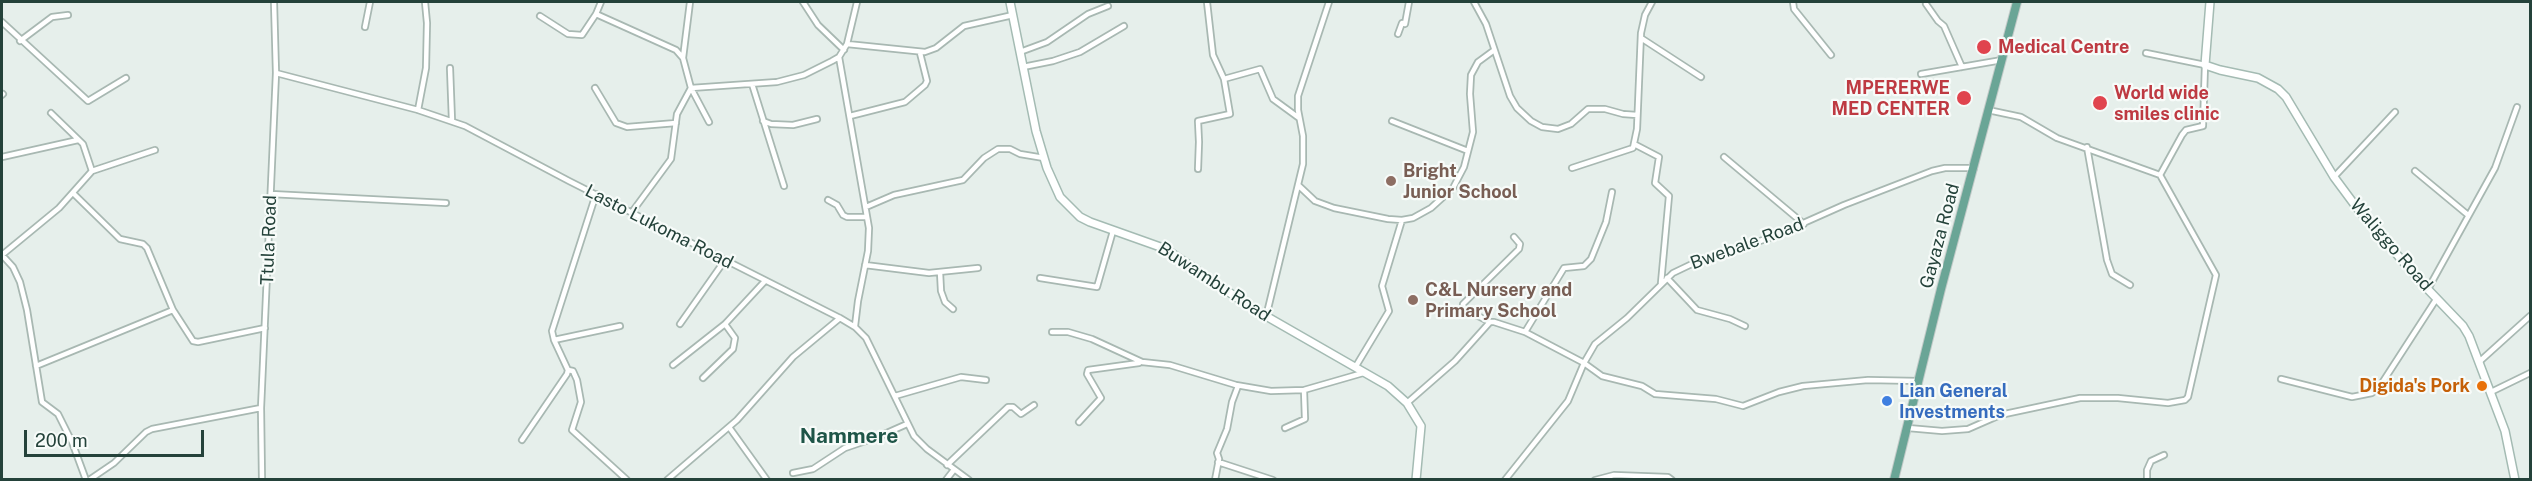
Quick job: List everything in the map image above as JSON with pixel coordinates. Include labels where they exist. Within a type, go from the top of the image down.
[{"type":"main road","name":"Gayaza Road","points":[[1894,480],[1941,289],[2017,2]]},
{"type":"street","name":"Ttula Road","points":[[262,480],[261,408],[276,74],[274,2]]},
{"type":"street","points":[[365,27],[370,2]]},
{"type":"street","points":[[418,110],[426,68],[425,2]]},
{"type":"street","points":[[540,16],[568,34],[579,35],[585,33],[601,2]]},
{"type":"street","points":[[690,2],[683,58],[692,88],[709,122]]},
{"type":"street","points":[[803,2],[818,25],[844,50]]},
{"type":"street","points":[[692,88],[791,79],[839,57],[847,44],[857,2]]},
{"type":"street","name":"Buwambu Road","points":[[1010,2],[1036,131],[1054,186],[1070,208],[1080,217],[1166,249],[1228,294],[1366,372],[1407,403],[1418,417],[1421,426],[1416,480]]},
{"type":"street","points":[[1198,169],[1200,142],[1198,121],[1230,114],[1224,79],[1213,55],[1207,2]]},
{"type":"street","points":[[1266,317],[1298,185],[1304,149],[1297,104],[1300,89],[1329,2]]},
{"type":"street","points":[[1398,34],[1401,23],[1405,24],[1408,2]]},
{"type":"street","points":[[1474,2],[1486,24],[1493,51],[1517,108],[1542,127],[1565,127],[1588,109],[1605,109],[1637,115]]},
{"type":"street","points":[[1572,168],[1633,148],[1641,38],[1645,15],[1652,2]]},
{"type":"street","points":[[1793,2],[1794,9],[1831,55]]},
{"type":"street","points":[[2160,175],[2186,130],[2203,126],[2210,2]]},
{"type":"street","points":[[1926,4],[1944,26],[1962,67]]},
{"type":"street","points":[[1020,52],[1047,42],[1088,14],[1108,6]]},
{"type":"street","points":[[596,14],[670,47],[683,58]]},
{"type":"street","points":[[20,40],[52,17],[68,15]]},
{"type":"street","points":[[847,44],[920,53],[936,48],[964,26],[1013,15]]},
{"type":"street","points":[[2,22],[88,101],[126,78]]},
{"type":"street","points":[[1023,67],[1053,61],[1080,52],[1124,26]]},
{"type":"street","points":[[1641,38],[1701,77]]},
{"type":"street","points":[[1298,185],[1315,201],[1334,208],[1402,220],[1413,218],[1431,208],[1453,188],[1459,178],[1473,132],[1471,75],[1478,62],[1493,51]]},
{"type":"street","points":[[850,116],[905,102],[926,85],[920,53]]},
{"type":"street","points":[[2146,53],[2205,64]]},
{"type":"street","points":[[839,57],[866,207],[869,243],[855,327]]},
{"type":"street","points":[[1921,74],[2002,60]]},
{"type":"street","name":"Waliggo Road","points":[[2205,64],[2220,70],[2258,78],[2278,89],[2286,97],[2334,177],[2357,208],[2463,326],[2492,392],[2511,450],[2515,480]]},
{"type":"street","points":[[450,68],[452,121]]},
{"type":"street","points":[[1224,79],[1260,69],[1273,99],[1299,118]]},
{"type":"street","name":"Lasto Lukoma Road","points":[[276,74],[418,110],[452,121],[840,318],[855,327],[866,338],[907,424],[927,449],[953,471],[969,480]]},
{"type":"street","points":[[752,84],[784,186]]},
{"type":"street","points":[[595,88],[616,123],[627,126],[676,123]]},
{"type":"street","points":[[632,212],[671,159],[680,108],[692,88]]},
{"type":"street","points":[[2428,289],[2495,168],[2517,107]]},
{"type":"street","points":[[1908,428],[1942,431],[1968,429],[2000,415],[2091,397],[2168,403],[2185,400],[2188,397],[2216,275],[2160,175],[2057,138],[2021,117],[1988,110]]},
{"type":"street","points":[[2334,177],[2395,112]]},
{"type":"street","points":[[51,113],[83,144],[92,171]]},
{"type":"street","points":[[764,120],[771,124],[794,124],[817,119]]},
{"type":"street","points":[[1392,121],[1468,151]]},
{"type":"street","points":[[2,157],[78,140]]},
{"type":"street","points":[[1634,144],[1659,157],[1655,183],[1669,196],[1661,283]]},
{"type":"street","points":[[2087,147],[2095,204],[2107,260],[2112,274],[2130,285]]},
{"type":"street","points":[[866,207],[894,195],[963,180],[990,153],[998,149],[1010,149],[1020,154],[1044,158]]},
{"type":"street","points":[[155,150],[92,171],[74,194],[28,236],[2,255],[14,267],[20,282],[42,402],[58,414],[88,480],[114,463],[152,429],[261,408]]},
{"type":"street","points":[[1725,157],[1804,224]]},
{"type":"street","name":"Bwebale Road","points":[[1505,480],[1568,401],[1584,363],[1595,344],[1627,318],[1661,283],[1680,268],[1760,242],[1844,205],[1932,171],[1945,168],[1974,168]]},
{"type":"street","points":[[2415,171],[2468,215]]},
{"type":"street","points":[[1525,332],[1564,268],[1584,266],[1591,259],[1606,222],[1612,192]]},
{"type":"street","points":[[74,194],[108,230],[120,239],[143,244],[147,248],[173,310],[195,342],[265,328]]},
{"type":"street","points":[[271,194],[446,203]]},
{"type":"street","points":[[596,194],[552,331],[568,370],[573,371],[577,380],[580,402],[572,430],[627,480]]},
{"type":"street","points":[[828,200],[837,205],[847,217],[867,218]]},
{"type":"street","points":[[1356,366],[1389,311],[1382,286],[1402,220]]},
{"type":"street","points":[[1040,278],[1097,287],[1113,231]]},
{"type":"street","points":[[1514,237],[1520,244],[1519,249],[1463,304],[1464,309],[1490,322],[1497,322],[1525,332],[1584,363],[1602,376],[1642,386],[1655,394],[1716,399],[1743,406],[1779,392],[1803,386],[1868,380],[1919,381]]},
{"type":"street","points":[[680,324],[725,260]]},
{"type":"street","points":[[865,265],[917,273],[978,268]]},
{"type":"street","points":[[940,272],[941,291],[945,302],[953,309]]},
{"type":"street","points":[[1667,278],[1697,310],[1730,319],[1745,326]]},
{"type":"street","points":[[673,365],[725,324],[765,281]]},
{"type":"street","points":[[2281,379],[2352,397],[2372,393],[2388,375],[2437,298]]},
{"type":"street","points":[[36,366],[173,310]]},
{"type":"street","points":[[2479,362],[2530,316]]},
{"type":"street","points":[[667,480],[729,427],[793,357],[840,318]]},
{"type":"street","points":[[1407,403],[1455,361],[1490,322]]},
{"type":"street","points":[[703,378],[733,349],[735,338],[725,324]]},
{"type":"street","points":[[554,340],[620,326]]},
{"type":"street","points":[[1052,332],[1068,332],[1092,339],[1142,362]]},
{"type":"street","points":[[1078,422],[1101,398],[1087,374],[1088,370],[1142,362],[1177,367],[1238,386],[1271,391],[1304,390],[1366,372]]},
{"type":"street","points":[[522,440],[568,370]]},
{"type":"street","points":[[2492,392],[2530,373]]},
{"type":"street","points":[[895,396],[951,379],[968,377],[986,380]]},
{"type":"street","points":[[1215,480],[1218,462],[1216,453],[1227,429],[1232,402],[1238,386]]},
{"type":"street","points":[[1285,428],[1305,419],[1304,390]]},
{"type":"street","points":[[947,465],[1008,407],[1013,407],[1021,414],[1034,405]]},
{"type":"street","points":[[793,473],[813,469],[845,448],[907,424]]},
{"type":"street","points":[[729,427],[767,480]]},
{"type":"street","points":[[2147,480],[2151,461],[2164,455]]},
{"type":"street","points":[[1218,462],[1273,480]]},
{"type":"street","points":[[946,480],[953,471]]},
{"type":"street","points":[[1595,480],[1614,475],[1668,477],[1672,480]]},
{"type":"place","name":"Medical Centre","points":[[1984,47]]},
{"type":"place","name":"MPERERWE MED CENTER","points":[[1964,98]]},
{"type":"place","name":"World wide smiles clinic","points":[[2100,103]]},
{"type":"place","name":"Bright Junior School","points":[[1391,181]]},
{"type":"place","name":"C&L Nursery and Primary School","points":[[1413,300]]},
{"type":"place","name":"Digida's Pork","points":[[2482,386]]},
{"type":"place","name":"Lian General Investments","points":[[1887,401]]},
{"type":"district","name":"Nammere","points":[[849,437]]}]
